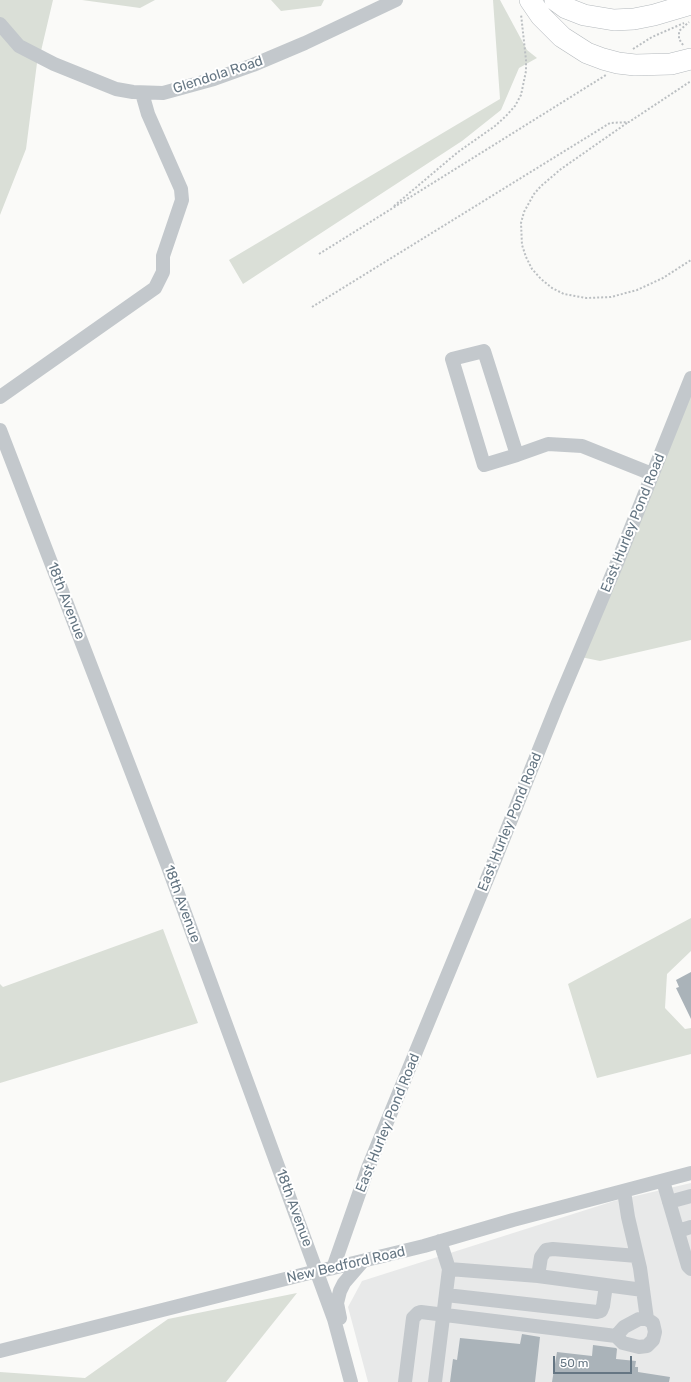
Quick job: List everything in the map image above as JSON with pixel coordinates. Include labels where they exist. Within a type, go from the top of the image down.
[{"type":"highway","points":[[554,0],[566,8],[584,15],[614,20],[634,19],[654,15],[690,15]]},
{"type":"highway","points":[[525,6],[541,16],[562,37],[587,53],[618,63],[635,65],[671,64],[688,53]]},
{"type":"street","name":"Glendola Road","points":[[0,24],[19,46],[54,64],[116,88],[142,93],[163,93],[253,65],[305,43],[396,0]]},
{"type":"street","points":[[0,397],[155,288],[163,272],[164,256],[182,200],[181,189],[148,114],[142,93]]},
{"type":"street","points":[[517,455],[484,351],[452,359],[484,465],[517,455],[548,444],[582,446],[652,474]]},
{"type":"street","name":"East Hurley Pond Road","points":[[333,1268],[368,1168],[691,378]]},
{"type":"street","name":"18th Avenue","points":[[0,430],[168,864],[334,1319],[351,1382]]},
{"type":"street","name":"New Bedford Road","points":[[0,1351],[317,1271],[363,1261],[691,1173]]},
{"type":"street","points":[[663,1181],[669,1202],[684,1229],[688,1266],[691,1269]]},
{"type":"street","points":[[624,1191],[637,1256],[647,1319]]},
{"type":"street","points":[[669,1202],[691,1196]]},
{"type":"street","points":[[435,1382],[449,1269],[440,1241]]},
{"type":"street","points":[[538,1276],[541,1257],[546,1250],[552,1249],[637,1256]]},
{"type":"street","points":[[347,1364],[337,1303],[344,1282],[363,1261]]},
{"type":"street","points":[[449,1269],[538,1276],[643,1290]]},
{"type":"street","points":[[446,1295],[597,1312],[601,1311],[603,1306],[606,1285]]},
{"type":"street","points":[[405,1382],[412,1318],[421,1312],[616,1336],[623,1343],[640,1347],[647,1346],[653,1340],[655,1332],[653,1324],[647,1319],[638,1318],[630,1322],[616,1336]]},
{"type":"path","points":[[389,211],[462,148],[495,126],[515,106],[521,95],[526,71],[525,6]]},
{"type":"path","points":[[688,53],[678,35],[690,15]]},
{"type":"path","points":[[319,254],[601,78],[614,69],[628,53],[641,42],[664,31],[690,15]]},
{"type":"path","points":[[691,81],[561,169],[534,194],[524,212],[522,223],[522,245],[532,269],[552,288],[564,294],[586,298],[610,297],[637,290],[664,278],[691,260]]},
{"type":"path","points":[[312,307],[610,124],[629,122]]},
{"type":"shaded area","points":[[0,0],[53,0],[37,63],[26,149],[0,215]]},
{"type":"shaded area","points":[[82,0],[155,0],[140,8]]},
{"type":"shaded area","points":[[271,0],[324,0],[321,6],[281,11]]},
{"type":"shaded area","points":[[493,0],[500,0],[527,50],[537,58],[519,68],[501,110],[462,141],[243,284],[229,260],[500,99]]},
{"type":"shaded area","points":[[691,372],[691,640],[600,661],[576,656]]},
{"type":"shaded area","points":[[691,918],[691,951],[667,974],[665,1008],[685,1029],[691,1028],[691,1054],[597,1078],[568,984]]},
{"type":"shaded area","points":[[163,929],[198,1023],[0,1083],[0,984],[3,987]]},
{"type":"shaded area","points":[[691,1183],[691,1382],[368,1382],[348,1307],[362,1281],[614,1201]]},
{"type":"shaded area","points":[[297,1293],[226,1382],[0,1382],[0,1372],[85,1378],[168,1319]]},
{"type":"building","points":[[691,972],[691,1019],[676,988],[679,987],[676,980]]},
{"type":"building","points":[[522,1334],[540,1337],[535,1382],[450,1382],[453,1359],[457,1360],[460,1338],[520,1344]]},
{"type":"building","points":[[593,1345],[616,1348],[616,1359],[636,1361],[635,1367],[638,1367],[638,1372],[670,1377],[669,1382],[552,1382],[557,1352],[592,1356]]}]
